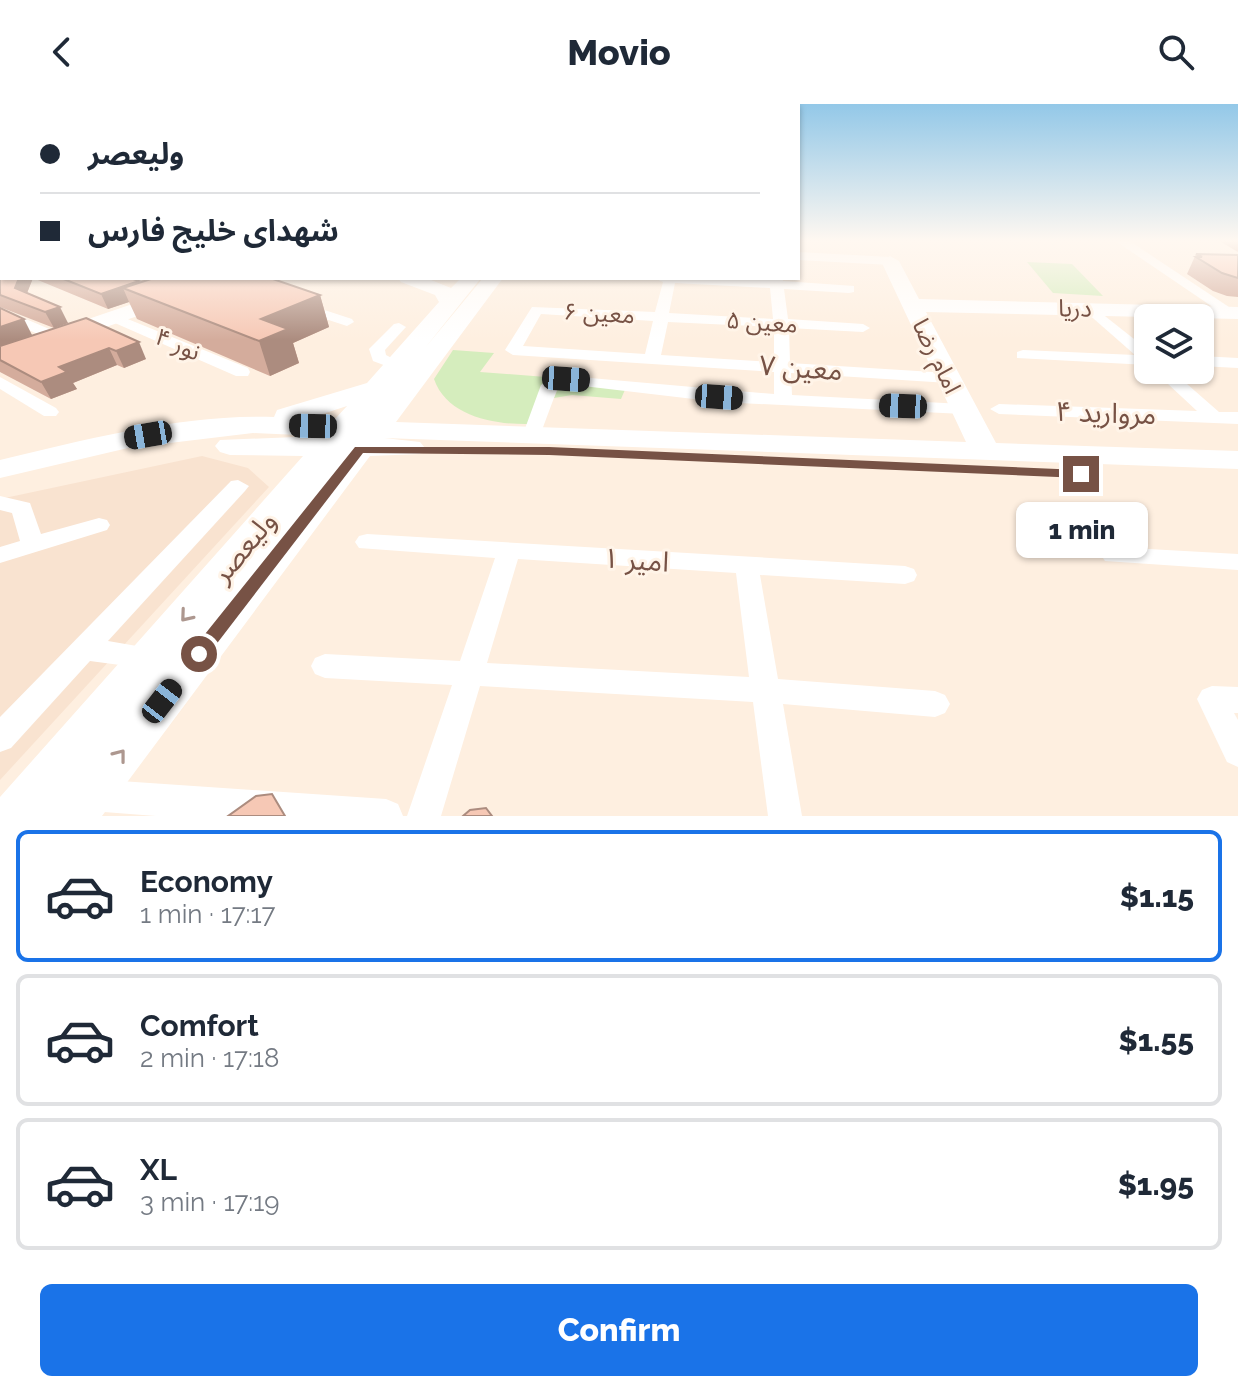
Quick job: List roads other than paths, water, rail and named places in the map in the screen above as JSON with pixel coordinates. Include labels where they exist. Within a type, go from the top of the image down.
[{"type":"main road","name":"امام رضا","points":[[896,273],[985,450]]},
{"type":"main road","points":[[414,280],[443,291],[463,287]]},
{"type":"main road","name":"ولیعصر","points":[[394,380],[491,280]]},
{"type":"main road","points":[[0,357],[170,298],[229,281]]},
{"type":"main road","name":"ولیعصر","points":[[80,805],[463,287]]},
{"type":"main road","name":"دریا","points":[[912,305],[1235,313]]},
{"type":"main road","points":[[0,488],[250,435],[394,380],[454,431]]},
{"type":"main road","points":[[351,438],[454,431],[1238,460]]},
{"type":"main road","points":[[250,435],[280,463],[291,491]]},
{"type":"main road","points":[[0,469],[141,436],[250,435],[1238,480]]},
{"type":"main road","name":"ولیعصر","points":[[17,816],[291,491],[351,438]]},
{"type":"street","points":[[1172,273],[1235,313]]},
{"type":"street","points":[[652,359],[670,280]]},
{"type":"street","points":[[741,280],[849,289]]},
{"type":"street","points":[[776,281],[781,324],[783,401]]},
{"type":"street","points":[[142,288],[170,298]]},
{"type":"street","points":[[292,303],[347,322]]},
{"type":"street","points":[[1091,309],[1134,347]]},
{"type":"street","name":"معین ۶","points":[[513,350],[537,310],[662,315]]},
{"type":"street","points":[[0,312],[56,337]]},
{"type":"street","name":"معین ۵","points":[[662,315],[863,328]]},
{"type":"street","name":"نور ۴","points":[[113,317],[242,372]]},
{"type":"street","points":[[394,380],[379,358],[377,349],[399,327]]},
{"type":"street","name":"معین ۷","points":[[513,350],[949,378]]},
{"type":"street","points":[[1023,355],[1134,359]]},
{"type":"street","points":[[1214,362],[1238,363]]},
{"type":"street","points":[[532,434],[550,385],[556,380],[622,383],[663,391],[783,401],[963,409]]},
{"type":"street","points":[[0,382],[50,412]]},
{"type":"street","points":[[1177,384],[1214,417]]},
{"type":"street","name":"مروارید ۴","points":[[999,409],[1238,418]]},
{"type":"street","points":[[0,738],[238,486]]},
{"type":"street","points":[[0,503],[22,508],[33,545]]},
{"type":"street","points":[[0,555],[99,525]]},
{"type":"street","name":"امیر ۱","points":[[367,542],[905,575]]},
{"type":"street","points":[[424,816],[509,551]]},
{"type":"street","points":[[1113,555],[1238,562]]},
{"type":"street","points":[[747,567],[785,816]]},
{"type":"street","points":[[84,649],[150,658]]},
{"type":"street","points":[[325,666],[766,690],[935,704]]},
{"type":"street","points":[[1225,700],[1238,752]]},
{"type":"street","points":[[80,805],[386,816]]}]
